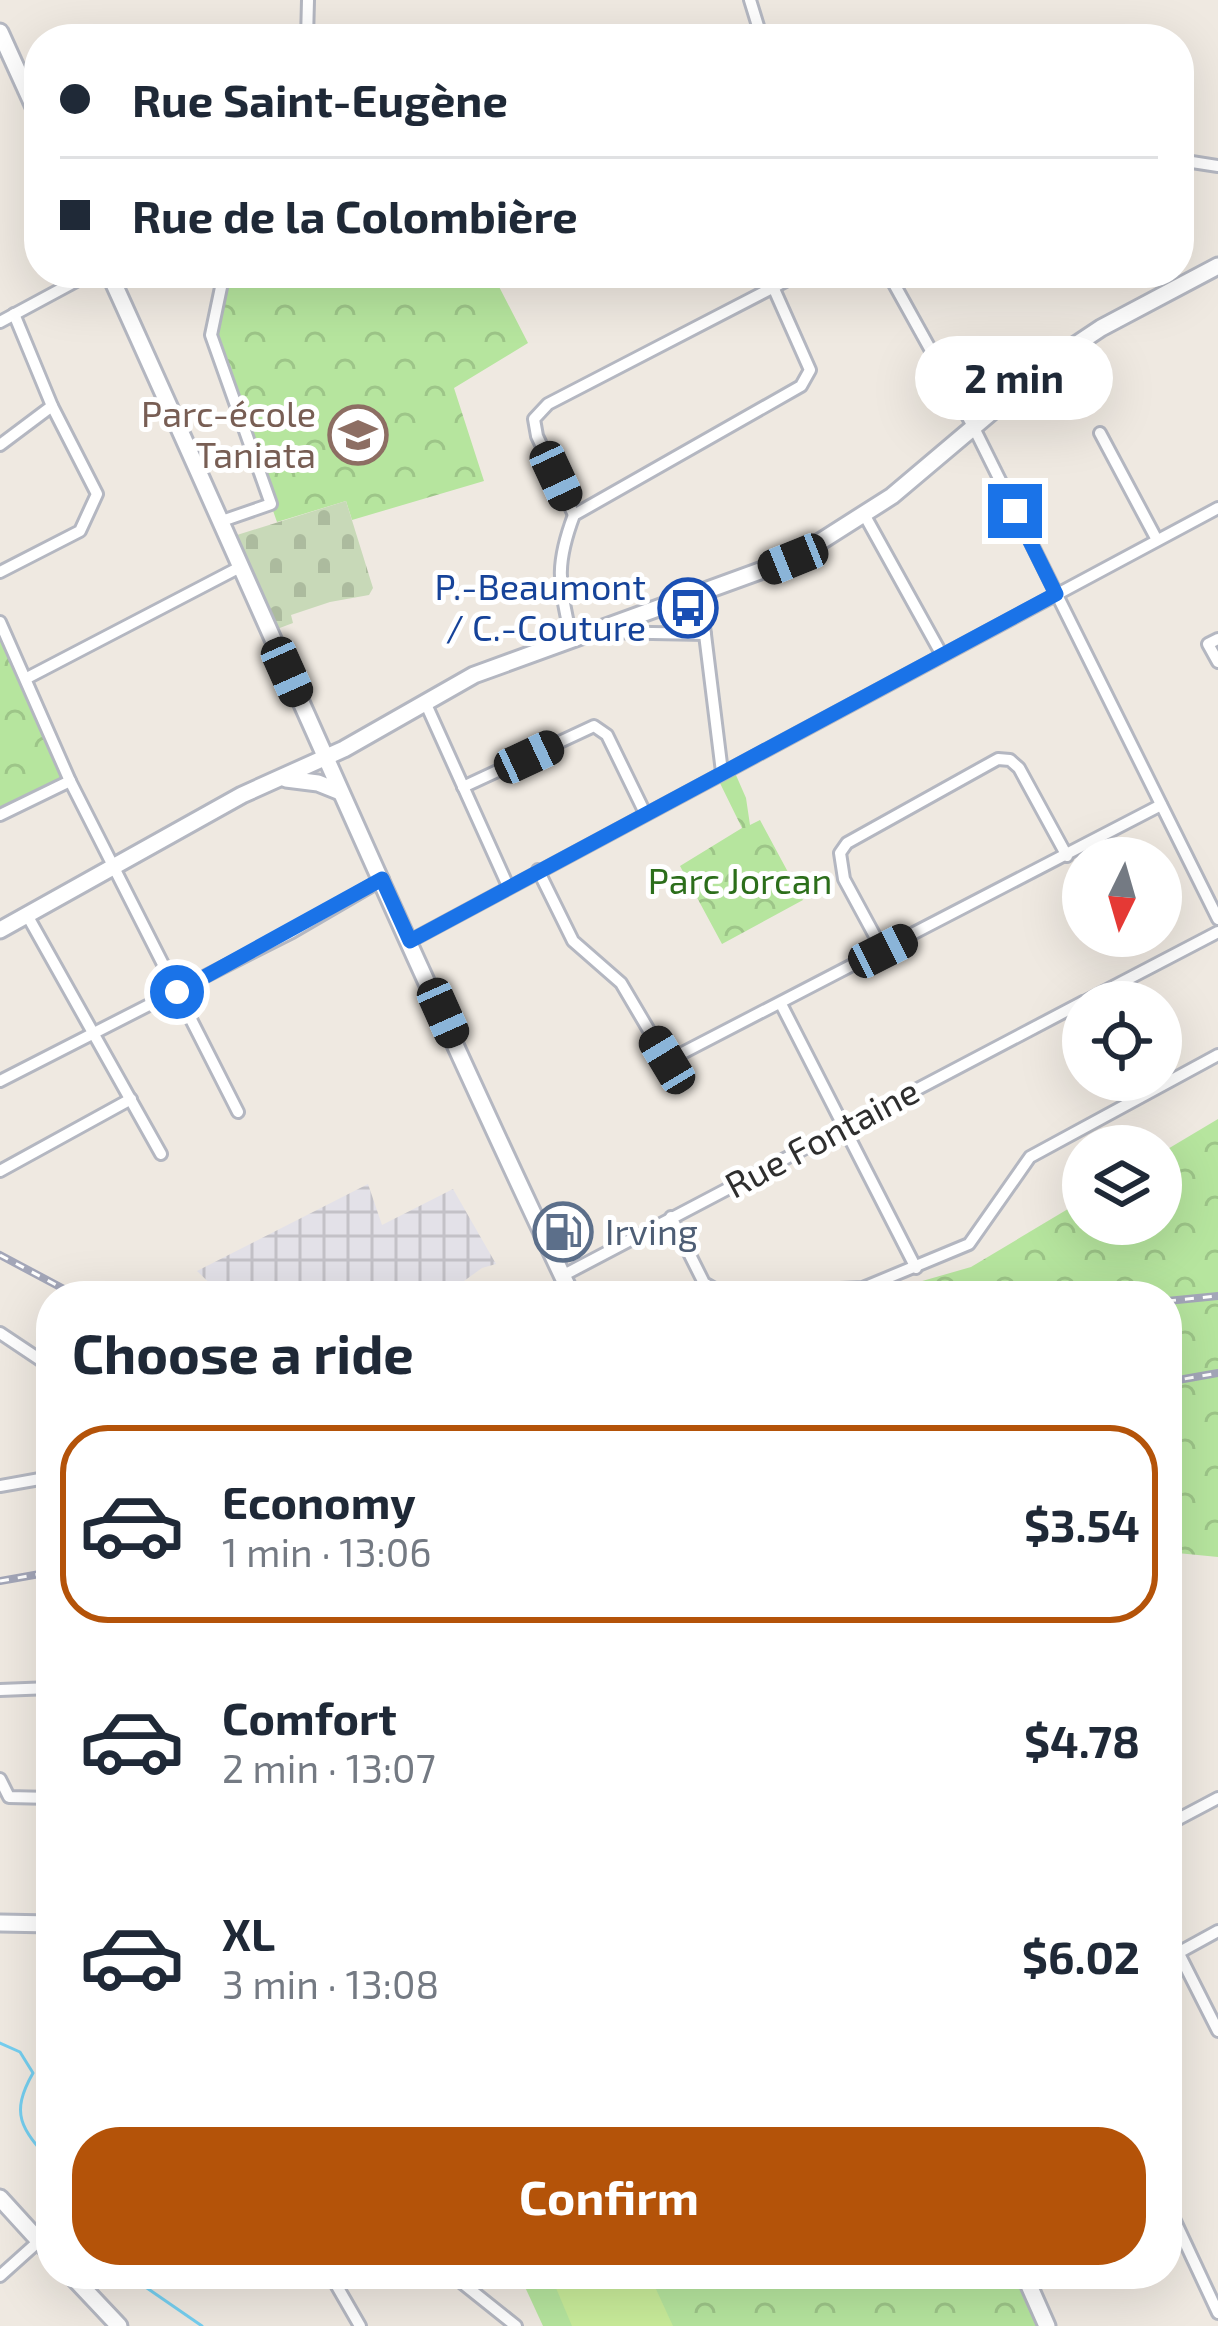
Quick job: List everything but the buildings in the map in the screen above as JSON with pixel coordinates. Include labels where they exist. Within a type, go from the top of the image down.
[{"type":"main road","points":[[0,32],[24,85]]},
{"type":"main road","points":[[116,288],[338,791],[564,1281]]},
{"type":"main road","points":[[0,930],[242,795],[324,758],[474,675],[793,559],[865,516],[1053,360],[1176,288]]},
{"type":"main road","points":[[283,779],[297,778],[338,791]]},
{"type":"main road","points":[[0,1923],[36,1924]]},
{"type":"main road","points":[[0,2198],[36,2238]]},
{"type":"main road","points":[[84,2289],[119,2326]]},
{"type":"main road","points":[[1031,2289],[1047,2326]]},
{"type":"street","points":[[0,322],[63,288]]},
{"type":"street","points":[[221,288],[211,335],[271,504],[222,521]]},
{"type":"street","points":[[896,288],[974,428],[1218,920]]},
{"type":"street","points":[[571,638],[559,554],[574,515],[802,386],[810,370],[774,289],[548,404],[534,419],[537,436],[574,515]]},
{"type":"street","points":[[0,572],[80,531],[97,494],[52,406],[14,314]]},
{"type":"street","points":[[0,446],[52,406]]},
{"type":"street","points":[[1100,433],[1157,540]]},
{"type":"street","points":[[410,941],[1218,508]]},
{"type":"street","points":[[865,516],[943,655]]},
{"type":"street","points":[[27,679],[242,566]]},
{"type":"street","points":[[700,594],[722,772]]},
{"type":"street","points":[[0,622],[70,782],[238,1112]]},
{"type":"street","points":[[589,632],[705,634]]},
{"type":"street","points":[[1218,639],[1208,644],[1218,662]]},
{"type":"street","points":[[425,702],[508,886]]},
{"type":"street","points":[[463,788],[594,726],[607,735],[645,813]]},
{"type":"street","points":[[883,951],[844,879],[840,854],[847,843],[998,759],[1010,760],[1019,768],[1062,847]]},
{"type":"street","points":[[0,815],[70,782]]},
{"type":"street","points":[[1102,837],[1161,805]]},
{"type":"street","points":[[538,870],[573,941],[621,983],[667,1060],[1062,859]]},
{"type":"street","points":[[0,1081],[177,992],[382,879]]},
{"type":"street","points":[[27,915],[161,1154]]},
{"type":"street","name":"Rue Fontaine","points":[[1124,981],[1218,932]]},
{"type":"street","points":[[781,1004],[916,1268]]},
{"type":"street","name":"Rue Fontaine","points":[[562,1276],[1062,1013]]},
{"type":"street","points":[[882,1281],[969,1244],[1030,1156],[1218,1055]]},
{"type":"street","points":[[0,1172],[130,1099]]},
{"type":"street","points":[[671,1217],[703,1281]]},
{"type":"street","points":[[0,1334],[36,1357]]},
{"type":"street","points":[[0,1486],[36,1480]]},
{"type":"street","points":[[0,1690],[36,1689]]},
{"type":"street","points":[[0,1779],[9,1797],[36,1798]]},
{"type":"street","points":[[1182,1817],[1218,1798]]},
{"type":"street","points":[[1182,1951],[1218,1931]]},
{"type":"street","points":[[1182,1971],[1218,2032]]},
{"type":"street","points":[[1182,2236],[1218,2313]]},
{"type":"street","points":[[0,2276],[36,2254]]},
{"type":"street","points":[[338,2289],[359,2326]]},
{"type":"street","points":[[470,2289],[516,2326]]},
{"type":"shaded area","points":[[368,1184],[382,1225],[453,1189],[496,1264],[464,1281],[207,1281],[197,1271]]},
{"type":"green space","name":"Parc-école Taniata","points":[[221,288],[500,288],[528,343],[454,388],[484,481],[352,520],[346,501],[277,522],[211,335]]},
{"type":"green space","points":[[346,501],[373,588],[369,595],[291,615],[293,623],[277,629],[237,535]]},
{"type":"green space","points":[[0,622],[70,781],[0,815]]},
{"type":"green space","name":"Parc Jorcan","points":[[732,766],[746,798],[750,825],[760,820],[803,900],[722,944],[680,866],[742,828],[716,775]]},
{"type":"green space","points":[[1218,1119],[1218,1557],[1182,1553],[1182,1281],[922,1281],[971,1267],[1062,1213],[1062,1245],[1182,1245],[1182,1140]]},
{"type":"green space","points":[[526,2289],[1031,2289],[1047,2326],[543,2326]]},
{"type":"green space","points":[[556,2289],[656,2289],[673,2326],[572,2326]]},
{"type":"waterway","points":[[0,2043],[20,2052],[33,2073],[21,2111],[36,2144]]},
{"type":"waterway","points":[[148,2289],[202,2326]]},
{"type":"railway","points":[[0,1255],[49,1281]]},
{"type":"railway","points":[[1182,1300],[1218,1296]]},
{"type":"railway","points":[[1182,1379],[1218,1373]]},
{"type":"railway","points":[[0,1581],[36,1575]]},
{"type":"place","name":"Parc-école Taniata","points":[[358,435]]},
{"type":"place","name":"P.-Beaumont / C.-Couture","points":[[688,608]]},
{"type":"place","name":"Irving","points":[[563,1232]]},
{"type":"route","points":[[177,992],[382,879],[410,941],[1056,594],[1015,511]]}]
